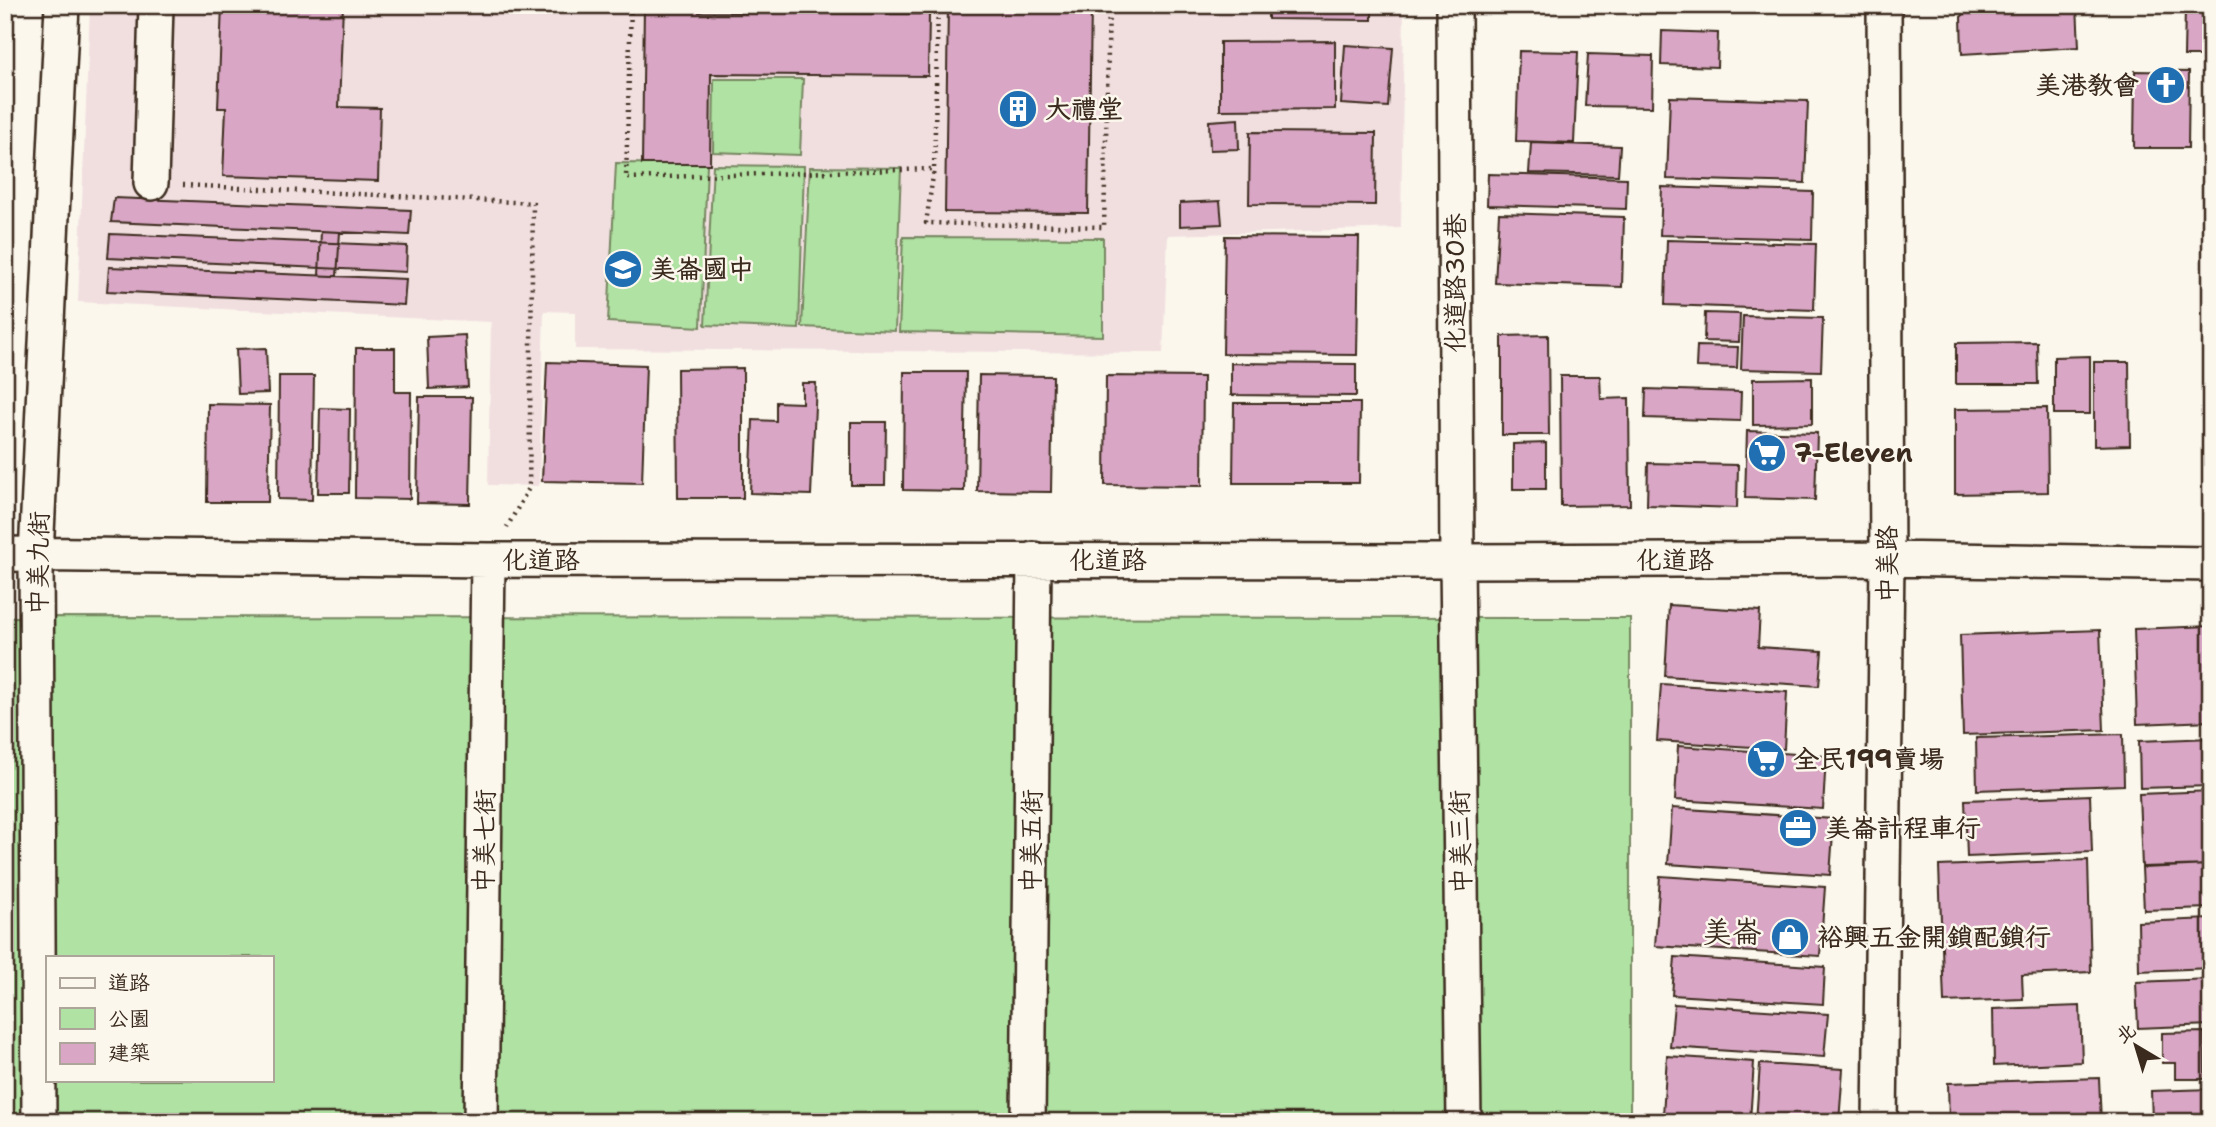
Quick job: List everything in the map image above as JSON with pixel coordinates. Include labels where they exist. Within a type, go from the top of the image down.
[{"type":"street","name":"中美九街","points":[[39,1122],[21,555],[62,5]]},
{"type":"street","points":[[151,183],[156,5]]},
{"type":"street","name":"化道路30巷","points":[[1454,5],[1457,561]]},
{"type":"street","name":"中美路","points":[[1880,1122],[1887,559],[1884,5]]},
{"type":"street","name":"化道路","points":[[21,555],[488,560],[1887,559],[2211,564]]},
{"type":"street","name":"中美五街","points":[[1028,1122],[1034,559]]},
{"type":"street","name":"中美七街","points":[[481,1122],[488,560]]},
{"type":"street","name":"中美三街","points":[[1457,561],[1464,1122]]},
{"type":"path","points":[[632,5],[626,178],[933,169]]},
{"type":"path","points":[[938,5],[933,169],[926,223],[1104,227],[1109,5]]},
{"type":"path","points":[[151,183],[533,203],[529,488],[488,560]]},
{"type":"shaded area","name":"美崙國中","points":[[90,5],[1404,5],[1401,228],[1168,235],[1163,353],[575,349],[575,312],[544,311],[539,486],[488,485],[491,322],[78,302]]},
{"type":"green space","points":[[714,79],[803,79],[800,155],[713,152]]},
{"type":"green space","points":[[616,163],[707,164],[701,327],[608,322]]},
{"type":"green space","points":[[713,165],[804,166],[799,329],[705,325]]},
{"type":"green space","points":[[810,167],[901,168],[895,331],[802,327]]},
{"type":"green space","points":[[903,237],[1103,238],[1103,336],[899,332]]},
{"type":"green space","points":[[5,617],[1630,618],[1630,1122],[5,1122]]},
{"type":"building","points":[[222,5],[343,5],[339,107],[380,108],[378,181],[223,176],[226,108],[218,108]]},
{"type":"building","points":[[644,5],[699,5],[699,12],[929,14],[928,76],[711,74],[710,164],[642,164]]},
{"type":"building","name":"大禮堂","points":[[948,5],[1091,5],[1088,213],[945,212]]},
{"type":"building","points":[[1268,5],[1372,5],[1372,20],[1268,19]]},
{"type":"building","points":[[1973,5],[2077,5],[2079,47],[1962,54],[1961,17]]},
{"type":"building","name":"美港教會","points":[[2185,7],[2211,7],[2211,56],[2184,56]]},
{"type":"building","points":[[1662,31],[1718,33],[1717,67],[1661,65]]},
{"type":"building","points":[[1335,41],[1335,109],[1220,110],[1220,42]]},
{"type":"building","points":[[1345,45],[1393,48],[1388,107],[1341,104]]},
{"type":"building","points":[[1519,51],[1578,52],[1574,143],[1516,141]]},
{"type":"building","points":[[1588,54],[1653,56],[1652,107],[1585,106]]},
{"type":"building","points":[[2135,71],[2189,72],[2188,148],[2134,148]]},
{"type":"building","points":[[1670,97],[1808,101],[1805,183],[1667,179]]},
{"type":"building","points":[[1238,119],[1239,149],[1210,150],[1209,121]]},
{"type":"building","points":[[1250,132],[1376,133],[1375,205],[1249,204]]},
{"type":"building","points":[[1531,143],[1620,146],[1618,175],[1529,173]]},
{"type":"building","points":[[1488,174],[1627,178],[1626,209],[1487,205]]},
{"type":"building","points":[[1662,187],[1813,192],[1812,239],[1660,235]]},
{"type":"building","points":[[114,198],[411,210],[409,235],[111,222]]},
{"type":"building","points":[[1220,201],[1222,224],[1180,226],[1180,203]]},
{"type":"building","points":[[1499,213],[1624,217],[1622,287],[1495,283]]},
{"type":"building","points":[[321,231],[340,232],[337,276],[319,276]]},
{"type":"building","points":[[110,234],[407,246],[406,272],[108,258]]},
{"type":"building","points":[[1225,236],[1359,237],[1357,355],[1223,354]]},
{"type":"building","points":[[1667,240],[1816,244],[1814,310],[1665,305]]},
{"type":"building","points":[[109,267],[406,279],[404,305],[107,291]]},
{"type":"building","points":[[1705,313],[1740,314],[1739,342],[1704,341]]},
{"type":"building","points":[[1743,316],[1823,318],[1821,371],[1741,369]]},
{"type":"building","points":[[465,335],[468,387],[429,389],[427,337]]},
{"type":"building","points":[[1548,335],[1549,435],[1502,435],[1502,336]]},
{"type":"building","points":[[2037,342],[2038,384],[1956,384],[1956,343]]},
{"type":"building","points":[[1697,346],[1738,347],[1737,368],[1696,367]]},
{"type":"building","points":[[266,348],[268,393],[238,394],[236,349]]},
{"type":"building","points":[[356,348],[395,348],[395,392],[411,392],[410,499],[355,498]]},
{"type":"building","points":[[2090,356],[2090,414],[2054,414],[2054,357]]},
{"type":"building","points":[[547,362],[646,365],[642,483],[542,481]]},
{"type":"building","points":[[2094,362],[2129,362],[2130,445],[2094,446]]},
{"type":"building","points":[[1231,363],[1356,364],[1356,396],[1231,395]]},
{"type":"building","points":[[743,368],[743,498],[678,498],[677,369]]},
{"type":"building","points":[[904,372],[966,372],[964,491],[903,490]]},
{"type":"building","points":[[979,375],[1053,376],[1051,492],[977,491]]},
{"type":"building","points":[[279,376],[314,376],[312,500],[278,499]]},
{"type":"building","points":[[1106,376],[1203,377],[1202,486],[1105,485]]},
{"type":"building","points":[[1560,376],[1600,376],[1601,399],[1629,398],[1630,505],[1561,506]]},
{"type":"building","points":[[1812,378],[1812,424],[1753,425],[1753,379]]},
{"type":"building","points":[[802,383],[816,383],[811,495],[750,493],[753,420],[776,421],[776,402],[802,403]]},
{"type":"building","points":[[1646,389],[1741,392],[1740,421],[1645,418]]},
{"type":"building","points":[[419,397],[472,397],[470,504],[417,503]]},
{"type":"building","points":[[1234,403],[1360,403],[1359,483],[1233,483]]},
{"type":"building","points":[[208,404],[270,405],[268,502],[207,502]]},
{"type":"building","points":[[320,408],[350,409],[349,493],[318,493]]},
{"type":"building","points":[[2047,408],[2048,492],[1955,494],[1955,409]]},
{"type":"building","points":[[851,422],[886,422],[885,485],[851,485]]},
{"type":"building","points":[[1747,431],[1817,433],[1815,500],[1745,498]]},
{"type":"building","points":[[1546,443],[1546,489],[1513,489],[1513,444]]},
{"type":"building","points":[[1648,463],[1738,465],[1737,508],[1647,505]]},
{"type":"building","points":[[1669,605],[1760,611],[1758,647],[1822,651],[1819,686],[1665,676]]},
{"type":"building","points":[[2211,626],[2211,721],[2137,724],[2134,629]]},
{"type":"building","points":[[2100,630],[2104,730],[1963,735],[1960,635]]},
{"type":"building","points":[[1661,684],[1787,692],[1784,749],[1657,741]]},
{"type":"building","points":[[2123,734],[2124,785],[1977,790],[1976,738]]},
{"type":"building","points":[[2211,738],[2211,786],[2140,788],[2139,741]]},
{"type":"building","points":[[1678,746],[1826,756],[1823,809],[1675,800]]},
{"type":"building","points":[[2211,791],[2211,865],[2142,867],[2139,794]]},
{"type":"building","points":[[2090,795],[2092,852],[1967,857],[1965,800]]},
{"type":"building","points":[[1672,808],[1834,819],[1830,875],[1668,864]]},
{"type":"building","points":[[2088,860],[2091,972],[2022,975],[2023,999],[1944,1002],[1939,866]]},
{"type":"building","points":[[2211,865],[2211,908],[2144,910],[2142,868]]},
{"type":"building","points":[[1660,876],[1825,887],[1820,956],[1655,946]]},
{"type":"building","points":[[2211,919],[2211,968],[2139,971],[2138,922]]},
{"type":"building","points":[[1675,957],[1825,967],[1823,1004],[1672,995]]},
{"type":"building","points":[[2211,979],[2211,1025],[2138,1028],[2136,982]]},
{"type":"building","points":[[1674,1004],[1828,1014],[1824,1057],[1670,1047]]},
{"type":"building","points":[[2080,1006],[2082,1062],[1994,1066],[1993,1009]]},
{"type":"building","points":[[2204,1032],[2205,1079],[2175,1079],[2175,1063],[2162,1063],[2162,1033]]},
{"type":"building","points":[[1667,1056],[1754,1062],[1750,1121],[1663,1115]]},
{"type":"building","points":[[1760,1064],[1843,1069],[1839,1122],[1756,1122]]},
{"type":"building","points":[[2099,1078],[2101,1122],[1949,1122],[1948,1083]]},
{"type":"building","points":[[2211,1089],[2211,1122],[2152,1122],[2151,1091]]},
{"type":"place","name":"美港教會","points":[[2166,85]]},
{"type":"place","name":"大禮堂","points":[[1018,109]]},
{"type":"place","name":"美崙國中","points":[[623,269]]},
{"type":"place","name":"7-Eleven","points":[[1767,453]]},
{"type":"place","name":"全民199賣場","points":[[1766,759]]},
{"type":"place","name":"美崙計程車行","points":[[1798,828]]},
{"type":"place","name":"裕興五金開鎖配鎖行","points":[[1790,937]]},
{"type":"district","name":"美崙","points":[[1732,932]]}]
